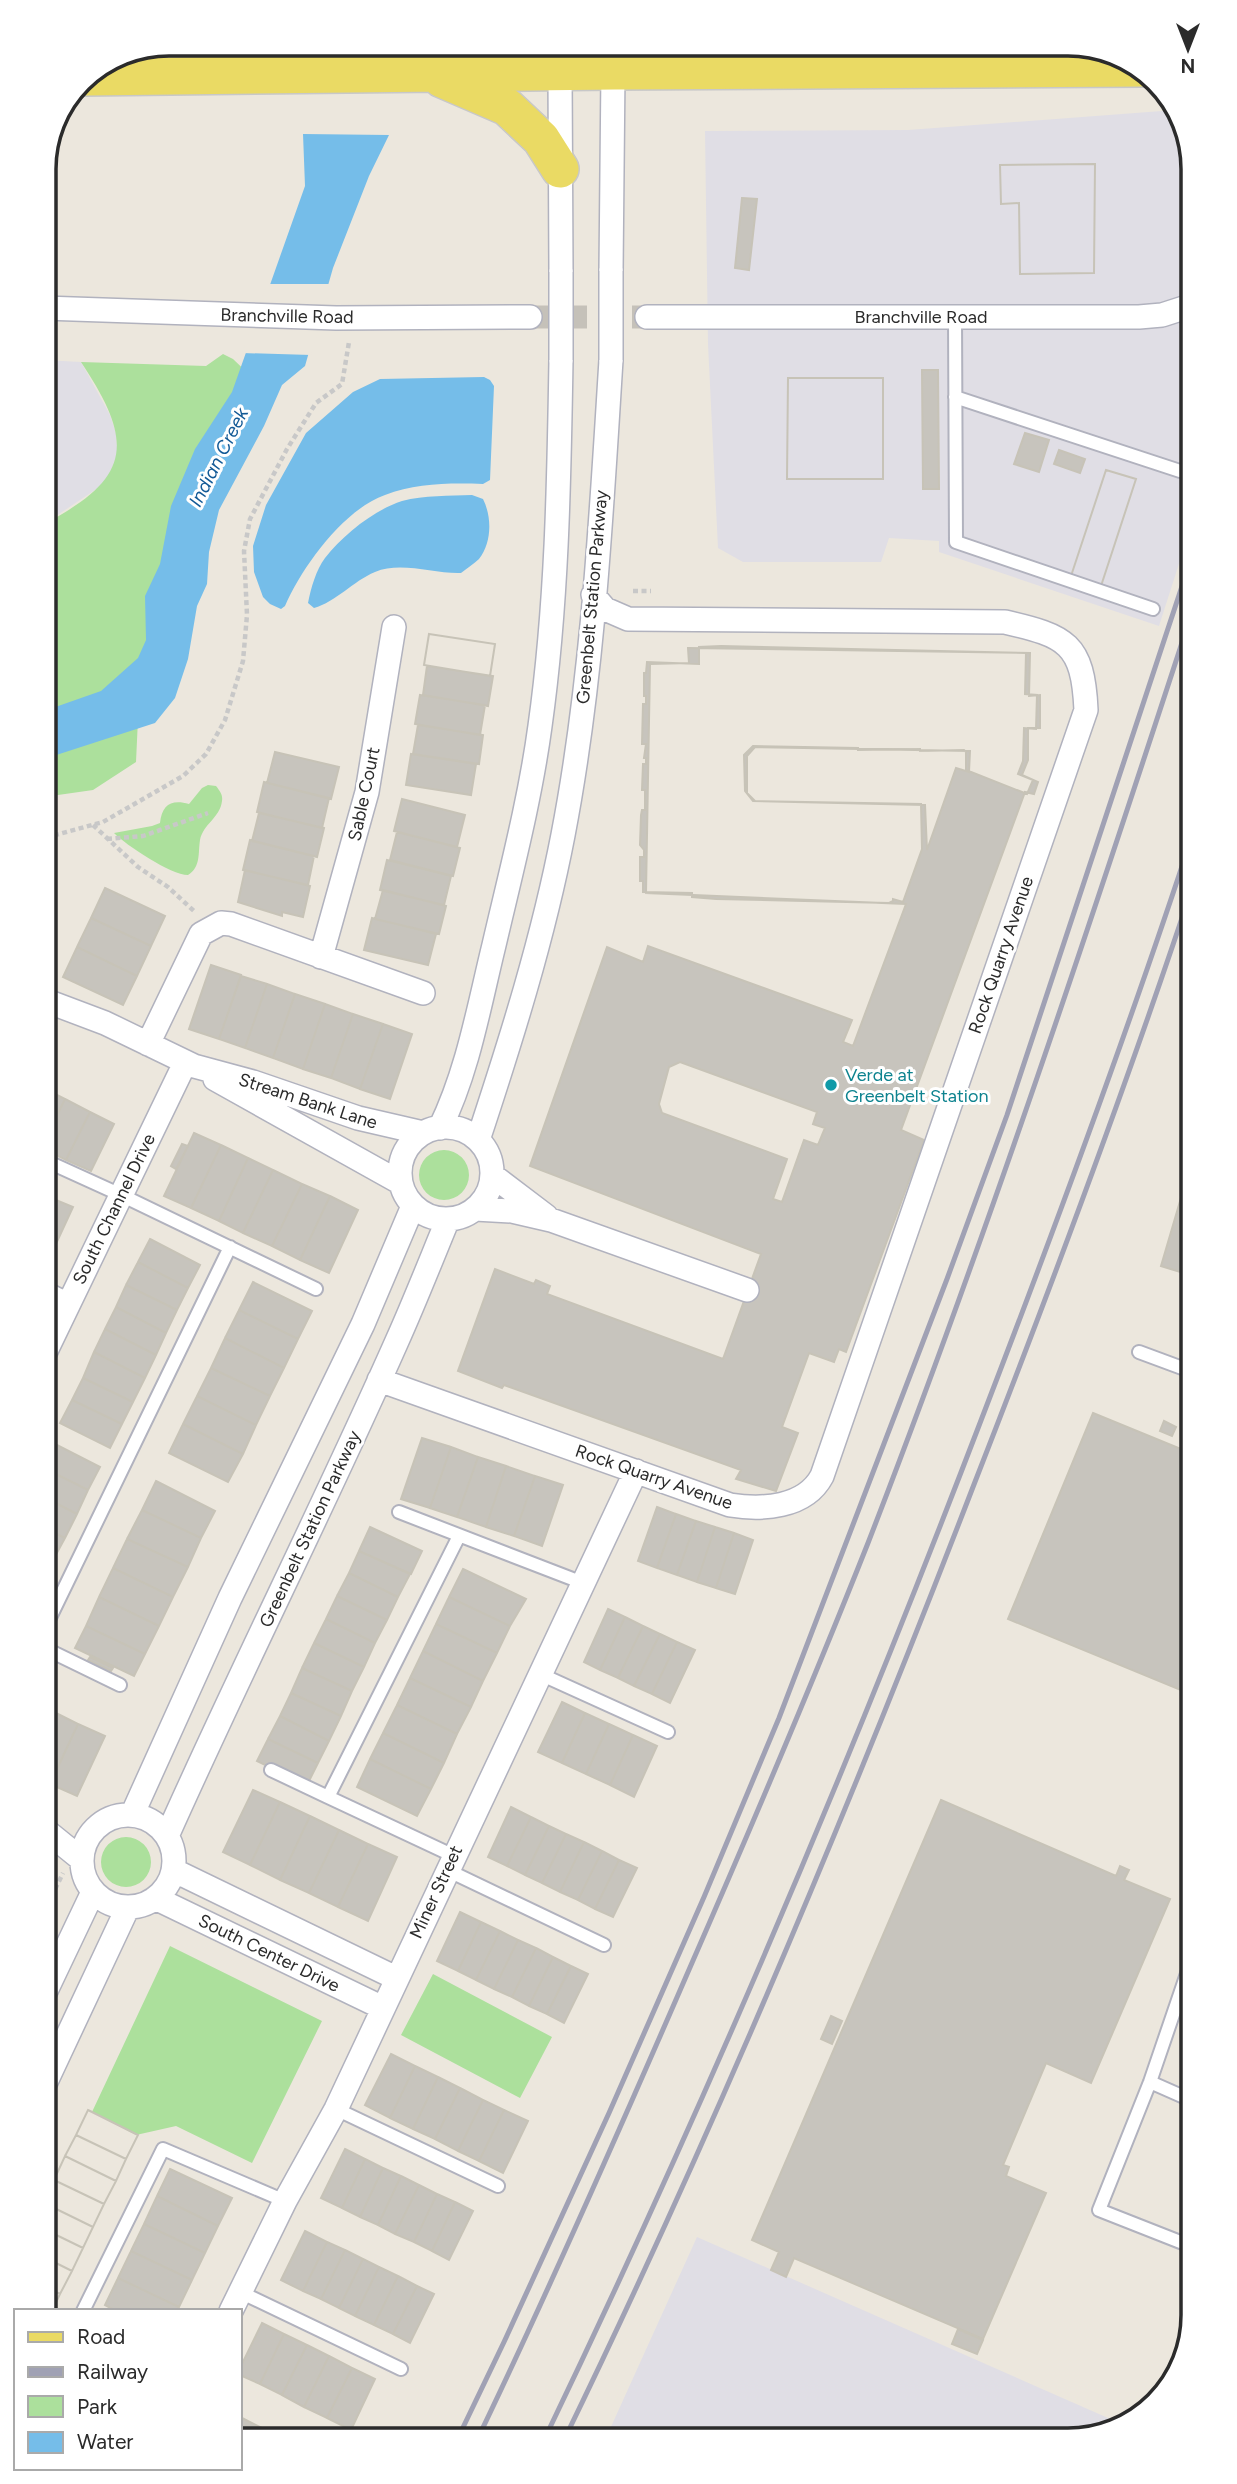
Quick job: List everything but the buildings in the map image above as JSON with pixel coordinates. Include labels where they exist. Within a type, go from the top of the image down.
[{"type":"main road","points":[[104,77],[428,74],[567,58],[605,57],[1117,67]]},
{"type":"main road","points":[[428,74],[507,107],[541,139],[561,169]]},
{"type":"street","name":"Greenbelt Station Parkway","points":[[478,1140],[521,1011],[563,835],[583,701],[611,360],[605,57]]},
{"type":"street","points":[[431,1130],[460,1130],[478,1140],[488,1156],[492,1175],[487,1193],[475,1209],[467,1214],[448,1219],[429,1216],[413,1206],[405,1196],[401,1183],[402,1158],[410,1144],[431,1130],[462,1070],[521,831],[540,729],[551,632],[556,544],[561,360],[561,169],[567,58]]},
{"type":"street","name":"Branchville Road","points":[[56,308],[346,318],[530,317]]},
{"type":"street","name":"Branchville Road","points":[[648,317],[1139,317],[1181,309]]},
{"type":"street","name":"Rock Quarry Avenue","points":[[379,1380],[730,1505],[754,1509],[798,1499],[816,1487],[1086,710],[1085,682],[1077,658],[1064,641],[1042,631],[1005,622],[628,619],[604,609],[593,595]]},
{"type":"street","name":"Sable Court","points":[[321,957],[366,792],[394,627]]},
{"type":"street","points":[[148,1044],[201,934],[221,923],[231,924],[423,993]]},
{"type":"street","name":"Stream Bank Lane","points":[[56,1005],[105,1023],[190,1064],[249,1100],[401,1183]]},
{"type":"street","name":"Stream Bank Lane","points":[[190,1064],[253,1082],[358,1118],[431,1130]]},
{"type":"street","name":"South Channel Drive","points":[[56,1330],[121,1195],[190,1064]]},
{"type":"street","points":[[492,1175],[551,1220]]},
{"type":"street","points":[[132,1815],[230,1598],[363,1324],[413,1206]]},
{"type":"street","points":[[475,1209],[512,1212],[551,1220],[747,1290]]},
{"type":"street","name":"Greenbelt Station Parkway","points":[[167,1836],[217,1723],[270,1617],[379,1380],[448,1219]]},
{"type":"street","points":[[56,1299],[68,1305]]},
{"type":"street","name":"Miner Street","points":[[236,2301],[285,2202],[336,2109],[636,1471]]},
{"type":"street","points":[[132,1815],[152,1822],[167,1836],[173,1851],[173,1870],[162,1892],[141,1906],[128,1908],[109,1904],[93,1892],[86,1882],[81,1859],[85,1843],[94,1829],[105,1821],[132,1815]]},
{"type":"street","points":[[56,1839],[81,1859]]},
{"type":"street","name":"South Center Drive","points":[[173,1870],[396,1978]]},
{"type":"street","points":[[56,1970],[93,1892]]},
{"type":"street","name":"South Center Drive","points":[[155,1898],[383,2008]]},
{"type":"street","points":[[56,2061],[128,1908]]},
{"type":"lane","points":[[955,317],[956,542],[1153,609]]},
{"type":"lane","points":[[955,397],[1180,471]]},
{"type":"lane","points":[[56,1165],[316,1289]]},
{"type":"lane","points":[[56,1605],[230,1247]]},
{"type":"lane","points":[[1139,1352],[1181,1368]]},
{"type":"lane","points":[[399,1512],[583,1583]]},
{"type":"lane","points":[[328,1797],[458,1536]]},
{"type":"lane","points":[[56,1654],[120,1685]]},
{"type":"lane","points":[[540,1674],[668,1732]]},
{"type":"lane","points":[[271,1770],[328,1797],[604,1945]]},
{"type":"lane","points":[[1181,1991],[1150,2082],[1099,2210],[1181,2242]]},
{"type":"lane","points":[[1150,2082],[1181,2096]]},
{"type":"lane","points":[[336,2109],[498,2186]]},
{"type":"lane","points":[[84,2309],[163,2149],[285,2202]]},
{"type":"lane","points":[[236,2301],[401,2369]]},
{"type":"path","points":[[56,835],[103,822],[183,776],[206,754],[225,720],[243,661],[247,633],[244,551],[250,519],[287,449],[316,402],[342,384],[347,350],[346,318]]},
{"type":"path","points":[[633,591],[651,591]]},
{"type":"path","points":[[106,839],[143,836],[208,813]]},
{"type":"path","points":[[92,825],[138,867],[187,903],[209,928]]},
{"type":"path","points":[[56,1874],[65,1869],[56,1887]]},
{"type":"shaded area","points":[[1166,112],[1179,147],[1181,168],[1181,557],[1159,626],[939,552],[939,541],[889,538],[881,562],[743,562],[718,548],[708,344],[705,131],[908,130]]},
{"type":"shaded area","points":[[56,361],[81,362],[110,415],[116,433],[118,459],[104,484],[56,516]]},
{"type":"shaded area","points":[[697,2237],[1111,2419],[1090,2426],[1068,2428],[610,2428]]},
{"type":"green space","points":[[223,354],[233,359],[257,382],[140,676],[136,762],[93,790],[56,795],[56,517],[94,491],[109,474],[116,456],[116,437],[110,415],[99,390],[81,362],[206,366]]},
{"type":"green space","points":[[208,785],[216,786],[221,793],[221,807],[202,834],[197,864],[188,875],[160,865],[114,833],[160,823],[168,805],[177,802],[189,804],[202,788]]},
{"type":"green space","points":[[444,1150],[462,1157],[469,1175],[462,1193],[444,1200],[426,1193],[419,1175],[426,1157]]},
{"type":"green space","points":[[126,1837],[143,1845],[151,1862],[143,1879],[126,1887],[109,1879],[101,1862],[109,1845]]},
{"type":"green space","points":[[170,1946],[322,2021],[252,2163],[176,2126],[136,2135],[92,2112]]},
{"type":"green space","points":[[433,1974],[552,2037],[520,2098],[401,2035]]},
{"type":"water","name":"Indian Creek","points":[[303,134],[389,135],[369,176],[333,268],[305,366],[282,385],[264,426],[219,510],[209,552],[207,584],[197,606],[188,659],[175,698],[155,723],[56,755],[56,707],[101,691],[138,658],[146,640],[145,596],[160,564],[171,506],[195,449],[232,392],[305,186]]},
{"type":"water","points":[[484,377],[494,386],[490,480],[483,484],[409,488],[369,502],[339,526],[326,541],[302,574],[285,606],[281,609],[270,604],[263,597],[254,572],[253,546],[266,505],[306,433],[353,392],[380,379]]},
{"type":"water","points":[[472,495],[483,499],[486,506],[488,537],[479,559],[461,573],[407,568],[385,569],[367,576],[322,605],[314,608],[308,603],[314,579],[325,558],[350,532],[370,517],[391,505],[410,499]]},
{"type":"pier","points":[[267,284],[332,284],[311,355],[242,353]]},
{"type":"tunnel","points":[[530,317],[647,317]]},
{"type":"railway","points":[[463,2428],[609,2113],[779,1718],[1007,1115],[1181,589]]},
{"type":"railway","points":[[483,2428],[662,2031],[780,1758],[868,1543],[996,1195],[1077,961],[1181,645]]},
{"type":"railway","points":[[550,2428],[717,2063],[879,1681],[1063,1203],[1181,869]]},
{"type":"railway","points":[[570,2428],[727,2087],[878,1728],[1059,1262],[1115,1112],[1181,920]]},
{"type":"place","name":"Verde at Greenbelt Station","points":[[831,1085]]}]
